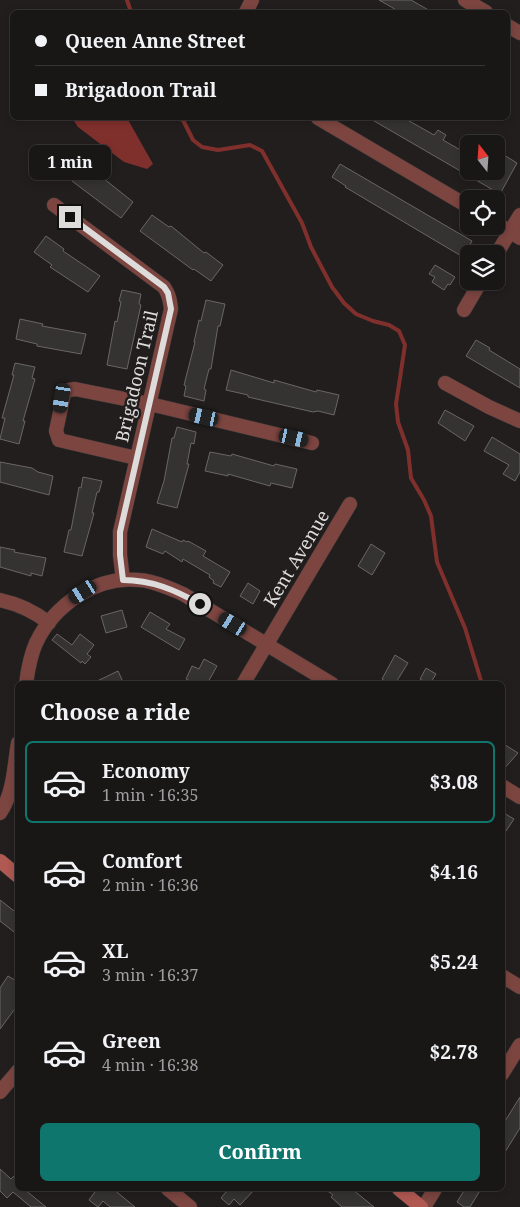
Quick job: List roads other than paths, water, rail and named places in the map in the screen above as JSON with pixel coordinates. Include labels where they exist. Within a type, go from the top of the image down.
[{"type":"main road","points":[[0,861],[15,874]]},
{"type":"main road","points":[[401,1191],[422,1207]]},
{"type":"street","points":[[465,0],[482,10]]},
{"type":"street","points":[[321,120],[460,202]]},
{"type":"street","name":"Brigadoon Trail","points":[[54,205],[164,287],[168,293],[171,309],[120,532],[123,580]]},
{"type":"street","points":[[505,246],[515,235],[520,216]]},
{"type":"street","points":[[464,310],[476,290]]},
{"type":"street","points":[[445,382],[520,421]]},
{"type":"street","points":[[136,458],[58,440],[56,431],[64,394],[69,390],[75,389],[150,404],[312,442]]},
{"type":"street","name":"Kent Avenue","points":[[245,681],[350,504]]},
{"type":"street","points":[[27,681],[32,654],[37,641],[48,623],[61,608],[83,592],[106,583],[140,580],[183,594],[327,681]]},
{"type":"street","points":[[0,600],[24,607],[36,613],[48,623]]},
{"type":"street","points":[[0,812],[6,804],[15,760]]},
{"type":"street","points":[[505,788],[520,797]]},
{"type":"street","points":[[505,978],[520,986]]},
{"type":"street","points":[[505,1069],[520,1045]]},
{"type":"street","points":[[0,1092],[15,1074]]},
{"type":"street","points":[[170,1191],[190,1207]]},
{"type":"street","points":[[422,1207],[434,1191]]},
{"type":"waterway","points":[[127,0],[130,10]]},
{"type":"waterway","points":[[183,120],[193,140],[202,147],[218,150],[250,145],[262,151],[302,223],[311,247],[332,287],[344,303],[356,314],[389,325],[399,331],[405,345],[396,404],[398,422],[408,450],[411,478],[431,516],[437,562],[465,628],[481,681]]}]
